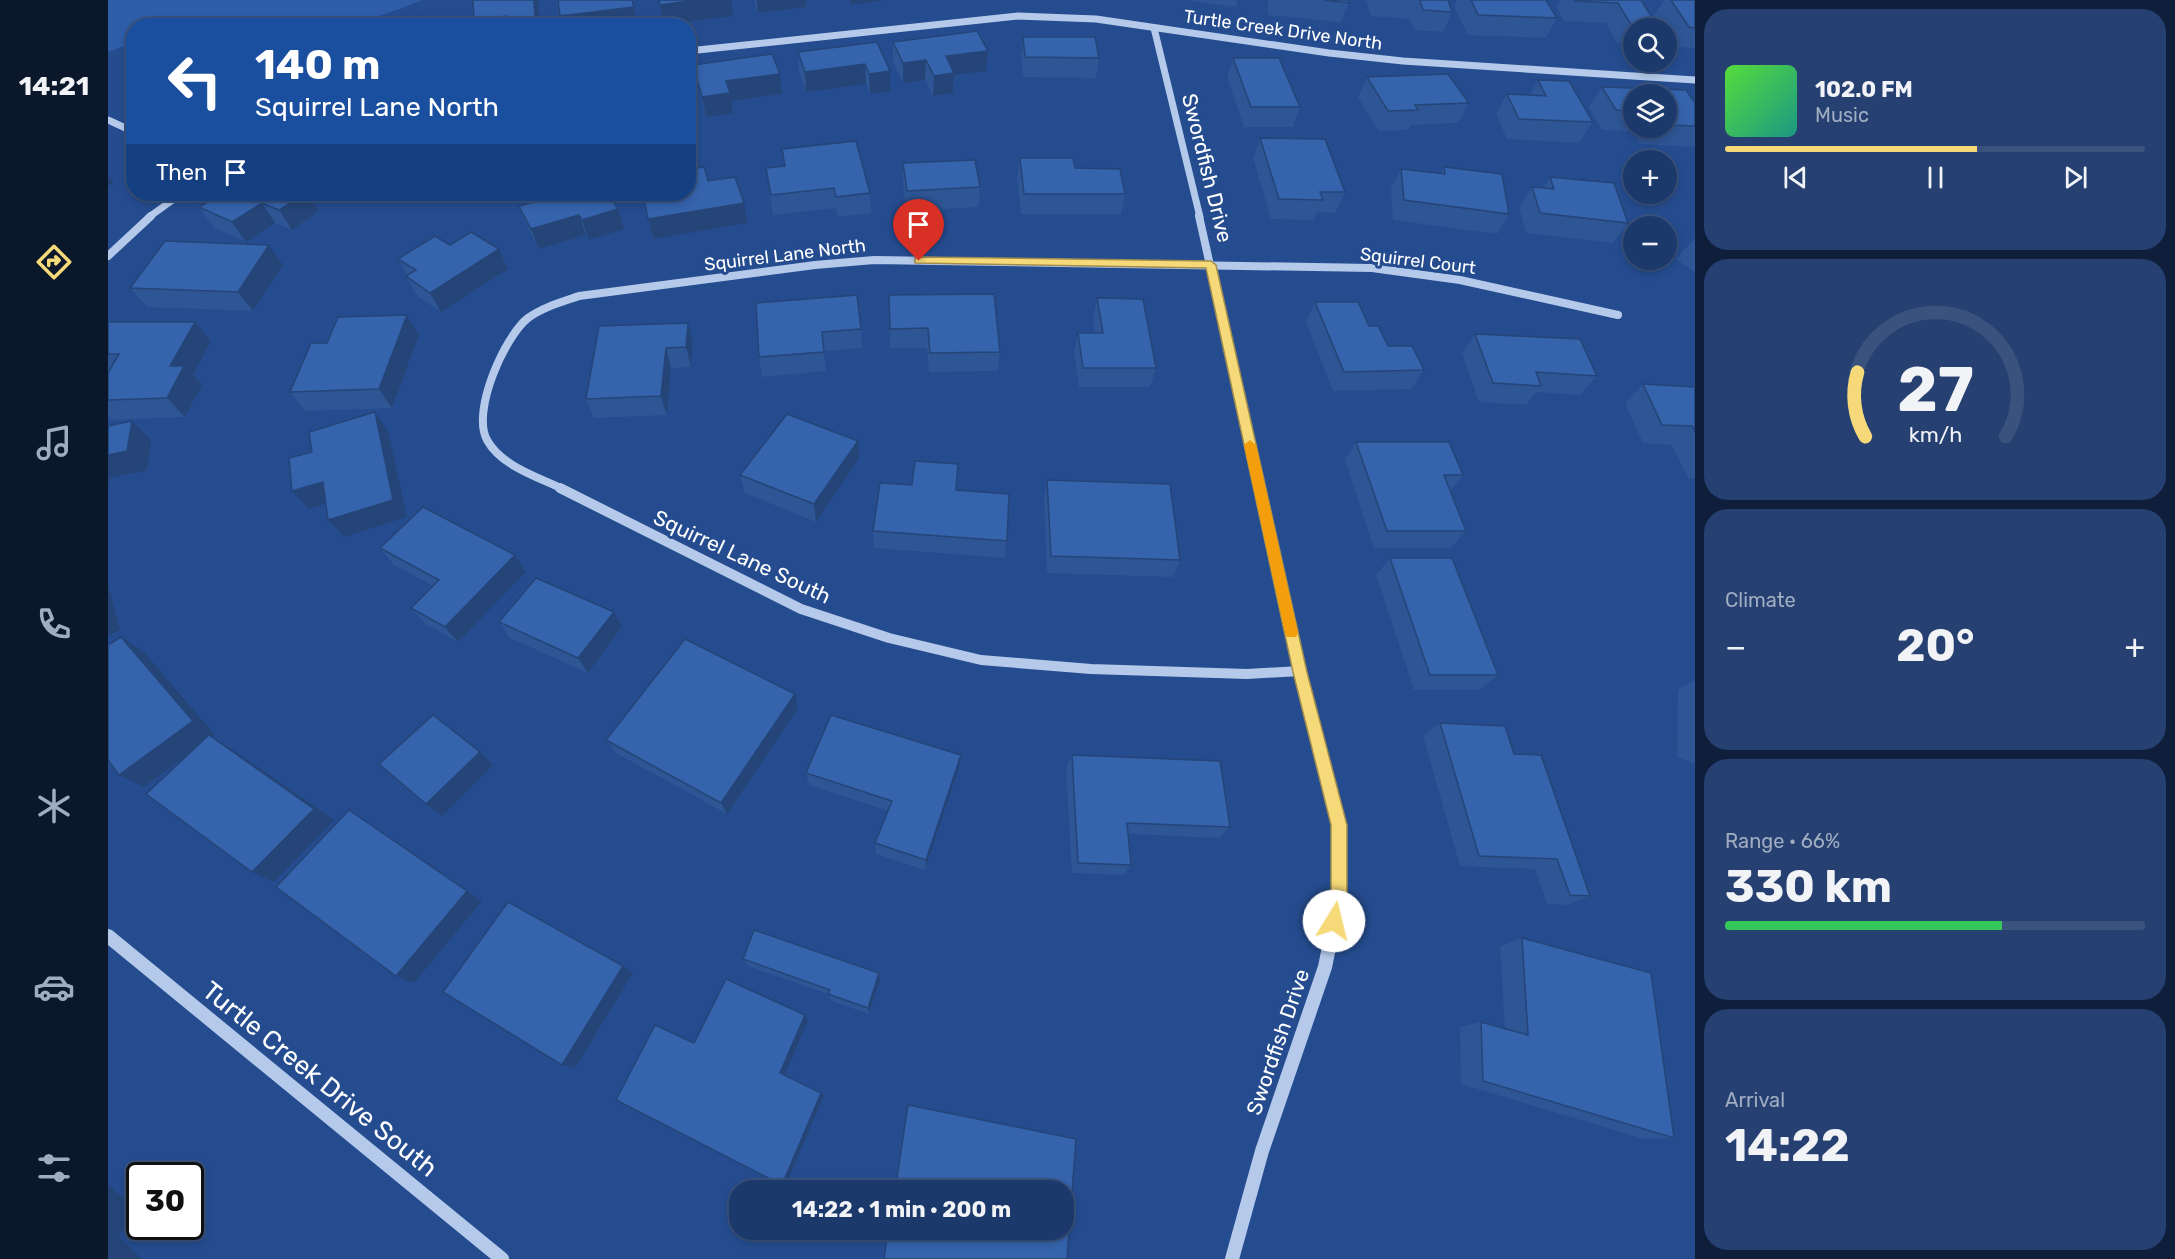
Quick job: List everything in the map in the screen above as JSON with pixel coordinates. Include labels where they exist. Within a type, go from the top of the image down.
[{"type":"street","name":"Turtle Creek Drive North","points":[[696,50],[1018,16],[1096,19],[1403,61],[1695,80]]},
{"type":"street","name":"Swordfish Drive","points":[[1154,28],[1211,265],[1300,672],[1339,825],[1339,898],[1324,967],[1262,1150],[1232,1259]]},
{"type":"street","points":[[108,120],[126,128]]},
{"type":"street","points":[[108,256],[144,221],[171,201]]},
{"type":"street","name":"Squirrel Lane North","points":[[498,359],[510,334],[530,316],[555,303],[579,296],[814,265],[874,260],[1211,265]]},
{"type":"street","name":"Squirrel Court","points":[[1211,265],[1372,268],[1460,280],[1618,315]]},
{"type":"street","name":"Squirrel Lane South","points":[[498,359],[483,410],[485,437],[506,461],[801,609],[889,638],[981,660],[1103,670],[1247,674],[1300,672]]},
{"type":"street","name":"Turtle Creek Drive South","points":[[108,936],[502,1259]]},
{"type":"shaded area","points":[[108,0],[423,0],[374,18],[126,18],[126,46],[108,52]]},
{"type":"building","points":[[473,0],[534,0],[535,17],[474,18]]},
{"type":"building","points":[[558,0],[632,0],[634,7],[560,16]]},
{"type":"building","points":[[659,0],[697,0],[660,5]]},
{"type":"building","points":[[1324,0],[1349,0],[1349,3]]},
{"type":"building","points":[[1420,0],[1448,0],[1452,12],[1423,10]]},
{"type":"building","points":[[1471,0],[1546,0],[1557,18],[1478,15]]},
{"type":"building","points":[[1641,0],[1652,18],[1627,18],[1618,3],[1575,1]]},
{"type":"building","points":[[1671,0],[1695,0],[1695,28],[1689,27]]},
{"type":"building","points":[[977,31],[988,51],[946,56],[954,73],[934,76],[926,60],[903,63],[893,42]]},
{"type":"building","points":[[1023,37],[1095,37],[1099,58],[1025,57]]},
{"type":"building","points":[[877,42],[890,71],[869,74],[865,64],[805,72],[798,52]]},
{"type":"building","points":[[772,54],[780,74],[726,81],[730,93],[702,97],[696,76],[696,65]]},
{"type":"building","points":[[1233,58],[1279,58],[1300,107],[1251,107]]},
{"type":"building","points":[[1448,74],[1469,103],[1415,105],[1418,110],[1388,111],[1367,77]]},
{"type":"building","points":[[1538,80],[1569,81],[1593,122],[1519,119],[1507,94],[1546,96]]},
{"type":"building","points":[[1602,87],[1623,88],[1623,110],[1616,110]]},
{"type":"building","points":[[1677,90],[1686,90],[1695,103],[1695,126],[1677,125]]},
{"type":"building","points":[[1260,138],[1325,139],[1345,192],[1320,192],[1323,200],[1279,199]]},
{"type":"building","points":[[856,141],[870,193],[836,197],[834,188],[771,195],[766,168],[785,166],[782,149]]},
{"type":"building","points":[[1020,158],[1073,158],[1075,168],[1120,169],[1125,194],[1024,194]]},
{"type":"building","points":[[975,160],[980,187],[907,191],[903,163]]},
{"type":"building","points":[[704,167],[708,181],[735,177],[744,203],[648,219],[644,201],[696,201],[696,168]]},
{"type":"building","points":[[1444,167],[1502,174],[1509,214],[1404,200],[1401,169],[1445,174]]},
{"type":"building","points":[[1550,177],[1614,183],[1626,216],[1623,216],[1623,222],[1540,213],[1532,187],[1554,189]]},
{"type":"building","points":[[209,201],[292,201],[279,210],[262,203],[232,222],[199,207]]},
{"type":"building","points":[[537,201],[613,201],[618,209],[582,220],[579,215],[531,229],[519,206]]},
{"type":"building","points":[[471,232],[499,249],[430,293],[406,276],[416,270],[398,259],[435,236],[450,245]]},
{"type":"building","points":[[165,241],[269,245],[238,292],[130,288]]},
{"type":"building","points":[[994,294],[1000,352],[930,353],[928,328],[890,329],[889,295]]},
{"type":"building","points":[[857,295],[861,329],[822,332],[824,352],[759,357],[756,303]]},
{"type":"building","points":[[1097,298],[1143,299],[1156,368],[1083,368],[1078,333],[1103,333]]},
{"type":"building","points":[[1315,302],[1358,302],[1369,326],[1378,326],[1388,346],[1412,346],[1424,370],[1344,372]]},
{"type":"building","points":[[407,315],[379,389],[290,392],[311,343],[327,343],[338,317]]},
{"type":"building","points":[[108,322],[195,322],[170,366],[184,366],[167,398],[108,400],[108,373],[119,354],[108,354]]},
{"type":"building","points":[[688,323],[686,347],[666,348],[661,396],[586,399],[599,326]]},
{"type":"building","points":[[1475,334],[1580,339],[1597,376],[1536,372],[1541,386],[1493,383]]},
{"type":"building","points":[[1643,384],[1695,387],[1695,432],[1692,426],[1662,425]]},
{"type":"building","points":[[375,412],[393,500],[328,520],[323,482],[292,491],[289,458],[312,452],[309,432]]},
{"type":"building","points":[[787,414],[858,441],[814,504],[740,475]]},
{"type":"building","points":[[132,421],[127,451],[108,455],[108,426]]},
{"type":"building","points":[[1356,442],[1449,442],[1463,475],[1444,475],[1466,531],[1387,531]]},
{"type":"building","points":[[915,461],[958,464],[956,490],[1009,494],[1007,541],[873,531],[880,483],[912,485]]},
{"type":"building","points":[[1047,480],[1170,484],[1180,560],[1051,556]]},
{"type":"building","points":[[423,507],[515,555],[445,627],[411,608],[439,580],[380,548]]},
{"type":"building","points":[[1390,558],[1452,558],[1498,675],[1430,675]]},
{"type":"building","points":[[536,578],[614,612],[578,658],[499,622]]},
{"type":"building","points":[[121,637],[193,721],[119,775],[108,760],[108,645]]},
{"type":"building","points":[[685,639],[795,694],[721,803],[606,740]]},
{"type":"building","points":[[433,715],[480,752],[426,804],[379,764]]},
{"type":"building","points":[[831,715],[961,755],[926,860],[875,843],[892,801],[806,773]]},
{"type":"building","points":[[1440,723],[1505,726],[1514,754],[1541,755],[1590,896],[1570,895],[1557,859],[1479,856]]},
{"type":"building","points":[[209,735],[314,809],[252,872],[146,794]]},
{"type":"building","points":[[1072,755],[1220,761],[1230,827],[1127,823],[1131,865],[1078,863]]},
{"type":"building","points":[[349,810],[467,891],[396,976],[276,887]]},
{"type":"building","points":[[508,902],[623,966],[562,1065],[443,992]]},
{"type":"building","points":[[754,930],[879,973],[868,1008],[828,994],[830,990],[743,959]]},
{"type":"building","points":[[1522,938],[1651,973],[1674,1138],[1483,1081],[1481,1022],[1528,1035]]},
{"type":"building","points":[[726,979],[805,1015],[780,1073],[821,1093],[784,1180],[772,1180],[616,1100],[655,1025],[694,1043]]},
{"type":"building","points":[[908,1105],[1076,1139],[1073,1180],[897,1180]]},
{"type":"building","points":[[887,1240],[1068,1240],[1067,1259],[884,1259]]},
{"type":"slow traffic","points":[[1250,445],[1292,633]]},
{"type":"route","points":[[919,261],[1211,265],[1300,672],[1339,825],[1339,898],[1334,921]]}]
